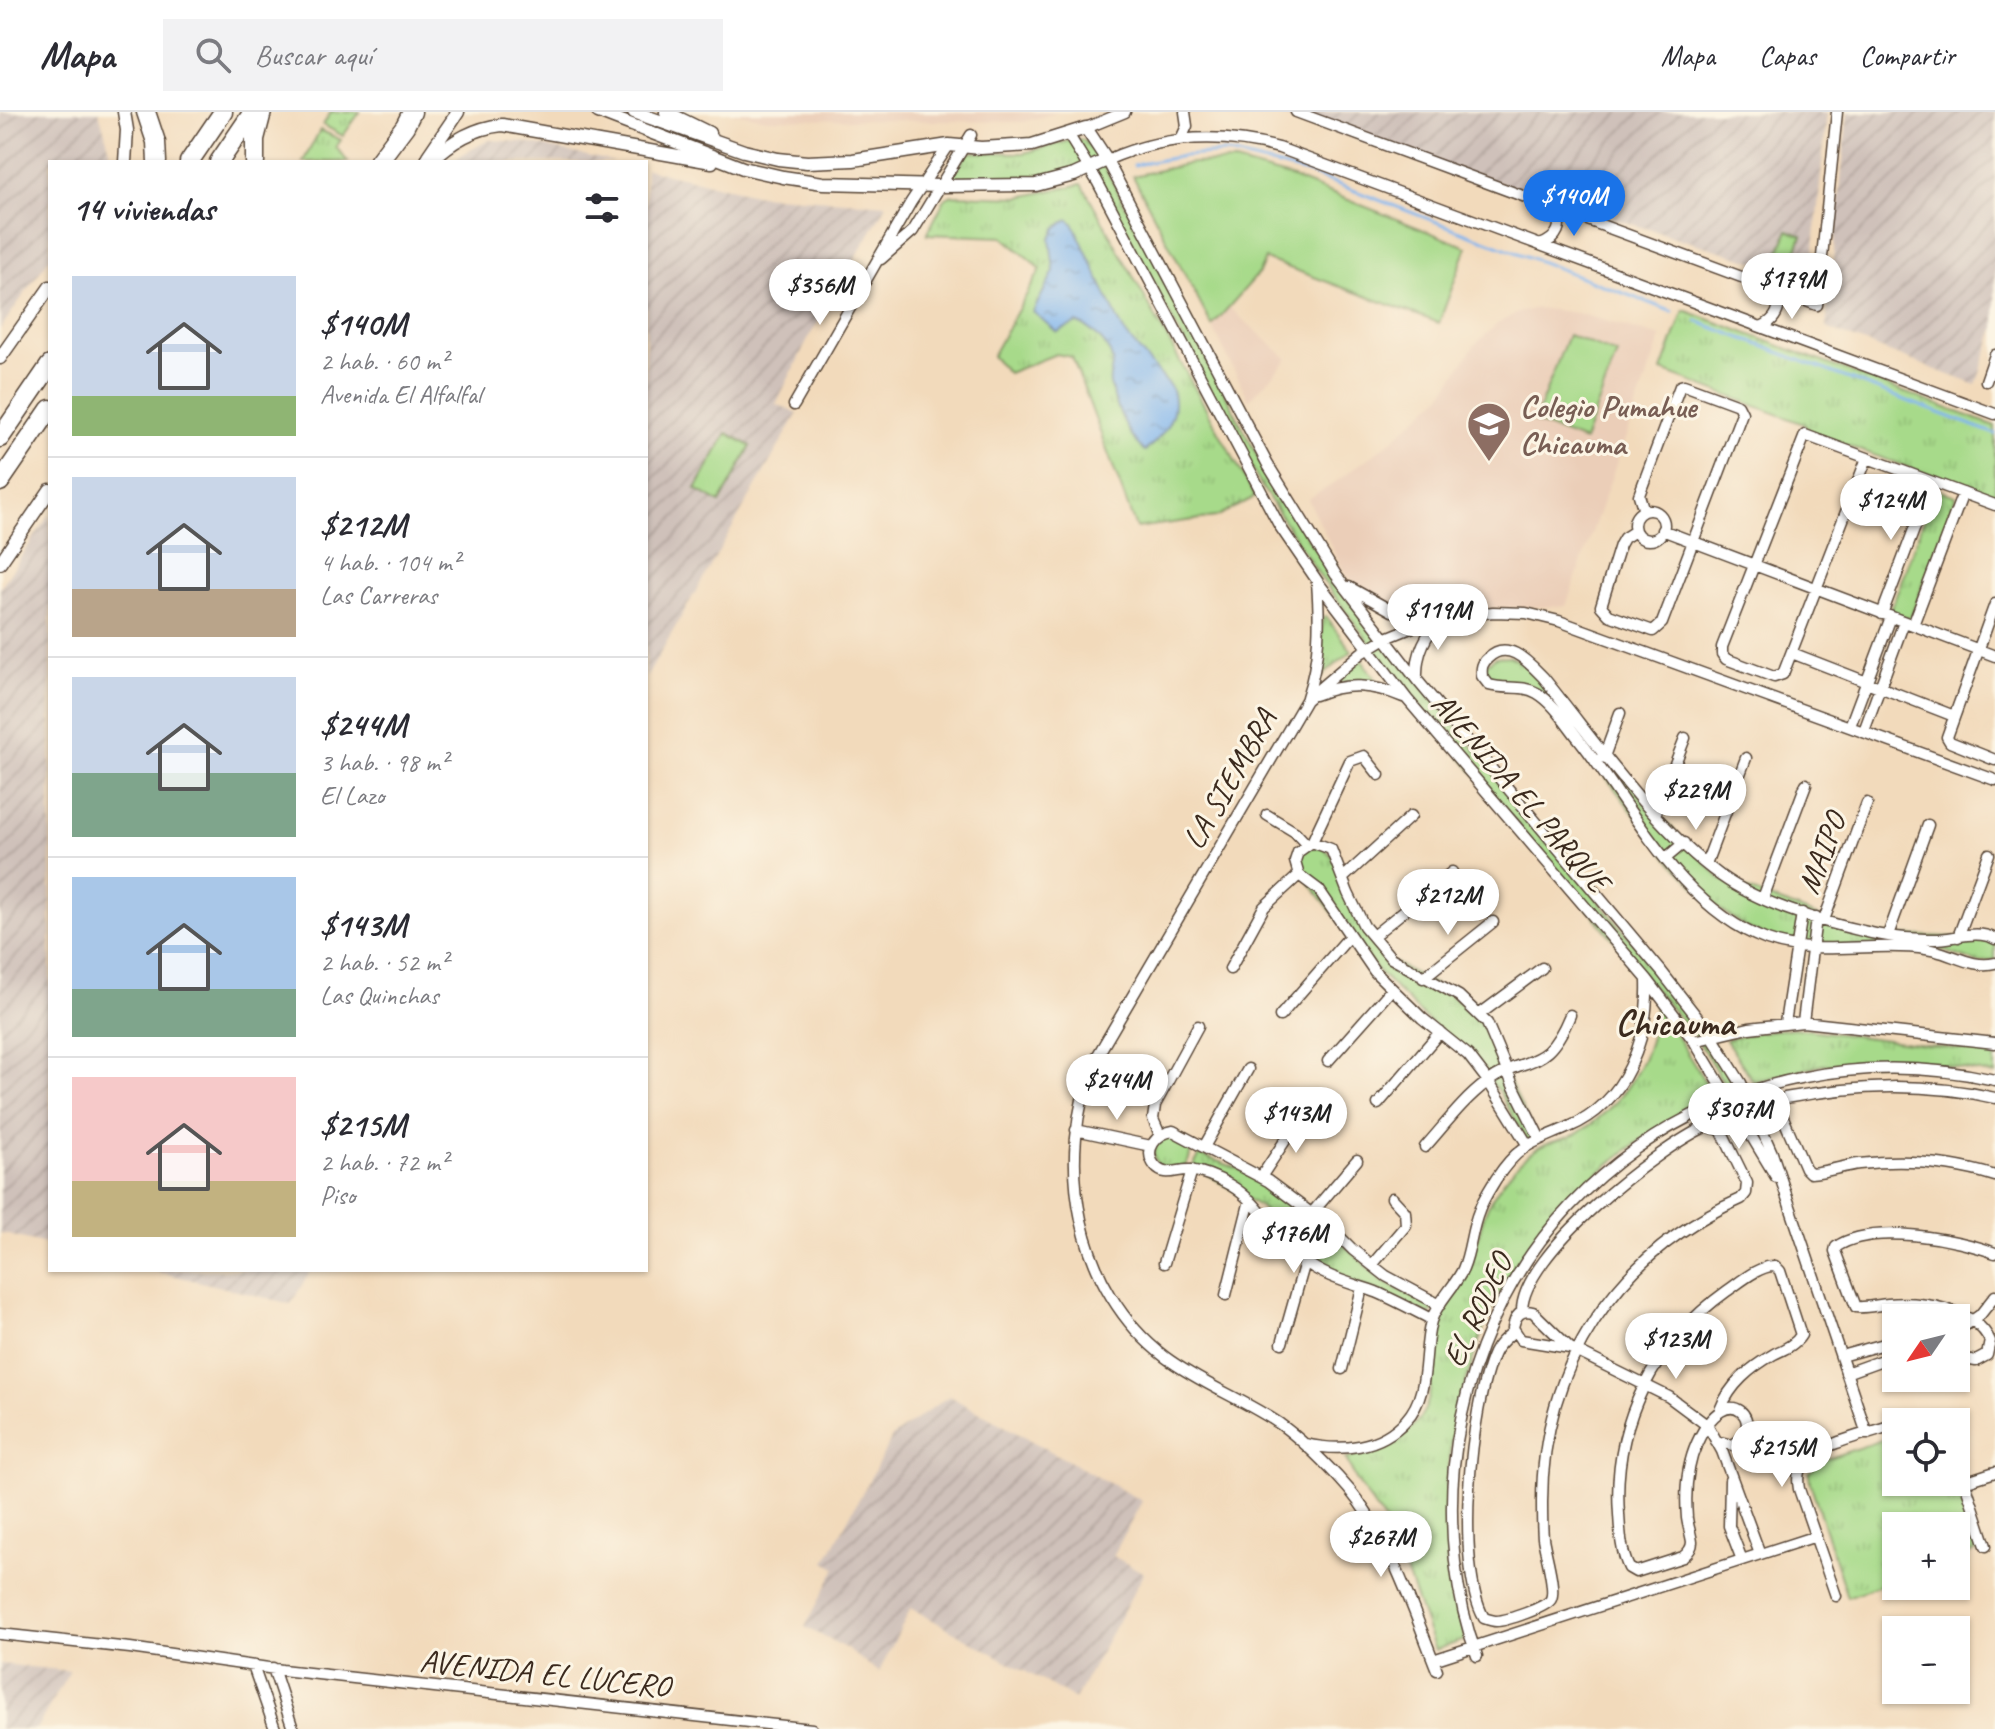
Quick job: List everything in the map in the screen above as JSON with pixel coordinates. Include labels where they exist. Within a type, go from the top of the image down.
[{"type":"highway","points":[[146,112],[156,142],[157,160]]},
{"type":"highway","points":[[190,160],[223,112]]},
{"type":"highway","points":[[220,160],[253,112]]},
{"type":"highway","points":[[255,160],[255,139],[262,112]]},
{"type":"highway","points":[[380,160],[412,112]]},
{"type":"highway","points":[[0,438],[48,368]]},
{"type":"highway","points":[[0,482],[48,412]]},
{"type":"street","points":[[124,112],[127,130],[125,160]]},
{"type":"street","points":[[428,160],[458,112]]},
{"type":"street","points":[[598,112],[743,168]]},
{"type":"street","points":[[634,112],[744,151],[793,161],[837,162],[967,141],[1032,145],[1125,112]]},
{"type":"street","points":[[666,112],[744,151]]},
{"type":"street","points":[[1181,139],[1187,126],[1185,112]]},
{"type":"street","points":[[1296,112],[1817,305],[1837,112]]},
{"type":"street","points":[[430,160],[466,135],[482,128],[502,125],[823,183],[1036,185],[1089,169],[1135,149],[1181,139],[1220,137],[1279,148],[1995,414]]},
{"type":"street","points":[[1086,128],[1107,160]]},
{"type":"street","name":"AVENIDA EL PARQUE","points":[[1068,134],[1279,525],[1407,699],[1647,979],[1694,1041],[1781,1184]]},
{"type":"street","points":[[874,266],[909,236],[967,141]]},
{"type":"street","points":[[794,405],[921,186],[949,145]]},
{"type":"street","name":"AVENIDA EL PARQUE","points":[[1107,160],[1268,465],[1342,582],[1417,680],[1661,971],[1711,1035],[1746,1092],[1766,1136],[1867,1434]]},
{"type":"street","points":[[1540,245],[1550,241],[1559,230],[1560,219],[1555,209]]},
{"type":"street","points":[[0,358],[48,290]]},
{"type":"street","points":[[1761,327],[1777,313],[1778,292]]},
{"type":"street","points":[[1177,332],[1183,323],[1194,323]]},
{"type":"street","points":[[1986,381],[1995,355]]},
{"type":"street","points":[[1635,531],[1620,545],[1601,606],[1609,615],[1653,631],[1661,626],[1742,413],[1738,405],[1680,386],[1639,495],[1644,511]]},
{"type":"street","points":[[1867,458],[1784,672],[1776,677],[1726,659],[1722,647],[1805,435],[1995,505]]},
{"type":"street","points":[[1249,472],[1260,475],[1268,465]]},
{"type":"street","points":[[1850,726],[1932,482]]},
{"type":"street","points":[[0,563],[48,493]]},
{"type":"street","points":[[1864,731],[1963,493]]},
{"type":"street","points":[[1644,511],[1658,514],[1663,522],[1662,530],[1651,540],[1642,538],[1635,531],[1634,521],[1644,511]]},
{"type":"street","points":[[1279,525],[1289,524],[1298,516]]},
{"type":"street","points":[[1662,530],[1995,656]]},
{"type":"street","points":[[1306,700],[1320,636],[1317,580]]},
{"type":"street","points":[[1342,582],[1392,611],[1444,618]]},
{"type":"street","points":[[1995,604],[1947,735],[1948,741],[1995,760]]},
{"type":"street","name":"LA SIEMBRA","points":[[1475,1652],[1435,1665],[1380,1535],[1339,1478],[1281,1425],[1186,1372],[1140,1335],[1121,1312],[1102,1278],[1085,1235],[1076,1194],[1076,1130],[1086,1082],[1095,1060],[1306,700],[1368,649],[1418,625],[1444,618],[1493,612],[1526,613],[1559,621],[1995,780]]},
{"type":"street","points":[[1417,680],[1422,645],[1431,630],[1444,618]]},
{"type":"street","points":[[1995,939],[1985,935],[1913,942],[1797,947],[1769,940],[1729,920],[1694,891],[1628,809],[1601,758],[1543,677],[1512,651],[1501,651],[1487,658],[1481,668],[1486,683],[1493,687],[1529,690],[1543,698],[1601,758],[1655,815],[1706,864],[1736,885],[1820,919],[1913,942],[1979,965],[1995,963]]},
{"type":"street","points":[[1792,653],[1954,716]]},
{"type":"street","points":[[1306,700],[1325,691],[1352,685],[1379,688],[1407,699]]},
{"type":"street","points":[[1601,758],[1620,713]]},
{"type":"street","points":[[1655,815],[1685,738]]},
{"type":"street","points":[[1379,775],[1364,756],[1350,761],[1310,843],[1298,852],[1295,861],[1299,875],[1319,890],[1375,972],[1422,1018],[1468,1055],[1527,1144]]},
{"type":"street","points":[[1706,864],[1746,758]]},
{"type":"street","points":[[1763,898],[1806,784]]},
{"type":"street","name":"MAIPO","points":[[1803,1022],[1812,948],[1820,919],[1867,803]]},
{"type":"street","points":[[1267,815],[1310,843],[1331,849],[1364,926],[1391,958],[1423,978],[1437,982],[1480,1014],[1492,1032],[1539,1137]]},
{"type":"street","points":[[1343,878],[1411,816]]},
{"type":"street","points":[[1888,935],[1928,825]]},
{"type":"street","points":[[1666,858],[1684,843]]},
{"type":"street","points":[[1958,937],[1989,854]]},
{"type":"street","points":[[1373,936],[1452,872]]},
{"type":"street","points":[[1230,969],[1264,907],[1299,875]]},
{"type":"street","points":[[1785,1023],[1802,913]]},
{"type":"street","points":[[1423,978],[1493,922]]},
{"type":"street","points":[[1280,1016],[1349,937]]},
{"type":"street","points":[[1375,972],[1391,958]]},
{"type":"street","points":[[1480,1014],[1542,968]]},
{"type":"street","name":"EL RODEO","points":[[1303,1444],[1345,1450],[1366,1445],[1394,1431],[1406,1420],[1421,1393],[1431,1319],[1465,1263],[1478,1211],[1489,1190],[1503,1168],[1527,1144],[1571,1126],[1603,1105],[1617,1091],[1639,1043],[1648,1009],[1647,979]]},
{"type":"street","points":[[1328,1061],[1392,989]]},
{"type":"street","points":[[1425,1147],[1488,1081],[1537,1060],[1554,1047],[1570,1015]]},
{"type":"street","points":[[1694,1041],[1711,1035],[1803,1022],[1995,1043]]},
{"type":"street","points":[[1160,1135],[1154,1123],[1155,1105],[1198,1026]]},
{"type":"street","points":[[1378,1104],[1440,1032]]},
{"type":"street","name":"EL RODEO","points":[[1475,1652],[1455,1556],[1452,1518],[1453,1475],[1467,1394],[1497,1313],[1537,1246],[1588,1188],[1647,1141],[1689,1116],[1746,1092],[1794,1077],[1878,1068],[1929,1070],[1995,1080]]},
{"type":"street","points":[[1204,1147],[1248,1069]]},
{"type":"street","points":[[1995,1098],[1932,1087],[1881,1086],[1785,1098],[1779,1108],[1810,1173],[1860,1164],[1914,1162],[1949,1165],[1995,1176]]},
{"type":"street","points":[[1261,1177],[1302,1115]]},
{"type":"street","points":[[1514,1331],[1495,1351],[1488,1370],[1476,1423],[1470,1478],[1470,1546],[1475,1584],[1480,1611],[1484,1618],[1495,1622],[1545,1607],[1551,1600],[1553,1588],[1546,1558],[1542,1515],[1543,1472],[1557,1394],[1572,1349],[1605,1305],[1651,1254],[1686,1227],[1741,1199],[1746,1193],[1747,1183],[1718,1128],[1707,1126],[1685,1137],[1632,1173],[1602,1199],[1544,1263],[1523,1300],[1522,1312],[1514,1320],[1514,1331],[1521,1340],[1572,1349],[1644,1384],[1686,1407],[1708,1426],[1729,1470],[1760,1554]]},
{"type":"street","points":[[1076,1130],[1151,1146]]},
{"type":"street","points":[[1431,1319],[1373,1292],[1338,1280],[1305,1262],[1290,1249],[1250,1200],[1231,1185],[1192,1170],[1161,1171],[1152,1161],[1151,1146],[1160,1135],[1173,1131],[1244,1167],[1312,1213],[1382,1273],[1440,1305]]},
{"type":"street","points":[[1312,1213],[1357,1160]]},
{"type":"street","points":[[1231,1185],[1231,1174],[1244,1167]]},
{"type":"street","points":[[1164,1263],[1192,1170]]},
{"type":"street","points":[[1372,1265],[1406,1225],[1405,1212],[1392,1198]]},
{"type":"street","points":[[1226,1295],[1250,1200]]},
{"type":"street","points":[[1970,1360],[1976,1361],[1987,1355],[1992,1342],[1984,1332],[1954,1312],[1901,1303],[1856,1307],[1835,1249],[1850,1240],[1906,1235],[1944,1238],[1995,1253]]},
{"type":"street","points":[[1282,1343],[1305,1262]]},
{"type":"street","points":[[1770,1265],[1780,1271],[1801,1335],[1795,1343],[1760,1363],[1730,1389],[1694,1449],[1688,1481],[1687,1515],[1693,1545],[1689,1553],[1636,1572],[1625,1561],[1618,1477],[1626,1429],[1644,1384],[1667,1349],[1706,1307],[1770,1265]]},
{"type":"street","points":[[1373,1292],[1382,1273]]},
{"type":"street","points":[[1342,1369],[1362,1288]]},
{"type":"street","points":[[1971,1322],[1995,1296]]},
{"type":"street","points":[[1522,1312],[1533,1312],[1572,1349]]},
{"type":"street","points":[[1841,1356],[1882,1345]]},
{"type":"street","points":[[1846,1373],[1882,1360]]},
{"type":"street","points":[[1716,1441],[1732,1445],[1739,1442],[1746,1432],[1746,1420],[1737,1408],[1720,1410]]},
{"type":"street","points":[[1836,1596],[1799,1489],[1801,1465],[1817,1451],[1882,1429]]},
{"type":"street","points":[[1729,1470],[1729,1526],[1742,1560]]},
{"type":"street","points":[[1970,1480],[1995,1472]]},
{"type":"street","points":[[1969,1496],[1986,1546]]},
{"type":"street","points":[[1475,1652],[1816,1536]]},
{"type":"street","name":"AVENIDA EL LUCERO","points":[[0,1634],[812,1729]]},
{"type":"street","points":[[253,1666],[275,1729]]},
{"type":"street","points":[[273,1668],[293,1729]]},
{"type":"shaded area","points":[[0,112],[99,112],[110,150],[109,160],[48,160],[48,260],[0,329]]},
{"type":"shaded area","points":[[728,112],[1059,112],[1023,122],[767,119]]},
{"type":"shaded area","points":[[1268,112],[1827,112],[1811,279]]},
{"type":"shaded area","points":[[1848,112],[1995,112],[1995,328],[1976,385],[1826,328]]},
{"type":"shaded area","points":[[489,140],[523,142],[606,160],[456,160]]},
{"type":"shaded area","points":[[648,169],[759,195],[887,204],[809,337],[776,404],[798,413],[648,675]]},
{"type":"shaded area","points":[[1229,307],[1288,359],[1249,400],[1212,326]]},
{"type":"shaded area","name":"Colegio Pumahue Chicauma","points":[[1537,308],[1577,313],[1661,337],[1566,606],[1416,611],[1376,598],[1346,576],[1308,499],[1391,441],[1441,396],[1474,346],[1497,324],[1517,313]]},
{"type":"shaded area","points":[[48,517],[48,1245],[0,1233],[0,588]]},
{"type":"shaded area","points":[[159,1272],[310,1272],[291,1304]]},
{"type":"shaded area","points":[[949,1396],[1142,1501],[1113,1556],[1144,1573],[1075,1699],[911,1608],[879,1672],[845,1648],[805,1627],[836,1568],[825,1562],[893,1436]]},
{"type":"shaded area","points":[[0,1664],[70,1671],[36,1729],[0,1729]]},
{"type":"green space","points":[[331,112],[360,112],[343,136],[323,125]]},
{"type":"green space","points":[[320,130],[341,140],[336,147],[346,160],[304,160]]},
{"type":"green space","points":[[1076,139],[1084,140],[1100,159],[1262,465],[1327,569],[1658,973],[1708,1037],[1743,1089],[1729,1092],[1697,1039],[1412,699],[1321,578],[1262,487],[1093,172],[1080,165],[1034,179],[951,180],[968,152],[1024,153]]},
{"type":"green space","points":[[1235,162],[1293,178],[1467,247],[1439,323],[1265,259],[1259,273],[1212,326],[1133,176],[1192,163]]},
{"type":"green space","points":[[1082,184],[1255,497],[1216,517],[1136,528],[1072,357],[1056,354],[1008,373],[992,356],[1041,269],[1003,237],[927,234],[945,199],[952,195],[1020,197]]},
{"type":"green space","points":[[1788,230],[1802,236],[1792,263],[1777,257]]},
{"type":"green space","points":[[1684,310],[1995,426],[1995,499],[1810,432],[1804,424],[1662,371]]},
{"type":"green space","points":[[1568,335],[1617,354],[1584,441],[1534,422]]},
{"type":"green space","points":[[727,433],[751,446],[720,503],[696,489]]},
{"type":"green space","points":[[1935,489],[1956,496],[1910,619],[1890,612]]},
{"type":"green space","points":[[1325,616],[1352,651],[1316,681],[1322,649],[1322,618]]},
{"type":"green space","points":[[1509,656],[1524,663],[1541,678],[1603,756],[1722,880],[1864,934],[1981,938],[1995,943],[1995,960],[1979,963],[1939,949],[1797,945],[1749,930],[1712,904],[1667,857],[1545,697],[1497,685],[1484,675],[1486,664],[1496,657]]},
{"type":"green space","points":[[1361,659],[1378,683],[1356,680],[1334,684],[1333,682]]},
{"type":"green space","points":[[1308,847],[1323,847],[1333,857],[1345,894],[1389,960],[1436,985],[1478,1016],[1536,1136],[1527,1141],[1498,1090],[1377,970],[1302,873],[1300,859]]},
{"type":"green space","points":[[1655,1002],[1714,1096],[1648,1136],[1586,1183],[1533,1239],[1511,1271],[1493,1306],[1462,1395],[1449,1462],[1449,1531],[1465,1640],[1435,1650],[1392,1533],[1346,1459],[1387,1445],[1420,1418],[1430,1391],[1439,1325],[1466,1277],[1484,1216],[1493,1197],[1529,1154],[1578,1133],[1609,1109],[1622,1094],[1643,1060],[1650,1041]]},
{"type":"green space","points":[[1794,1028],[1995,1054],[1995,1075],[1922,1061],[1822,1065],[1754,1082],[1726,1040]]},
{"type":"green space","points":[[1172,1135],[1185,1140],[1190,1153],[1185,1166],[1172,1171],[1159,1166],[1154,1153],[1159,1140]]},
{"type":"green space","points":[[1200,1155],[1259,1180],[1328,1230],[1385,1283],[1435,1307],[1430,1315],[1323,1269],[1292,1247],[1262,1208],[1193,1166]]},
{"type":"green space","points":[[1882,1440],[1882,1496],[1961,1496],[1966,1512],[1882,1512],[1882,1584],[1847,1597],[1810,1483],[1809,1473],[1820,1461]]},
{"type":"green space","points":[[1970,1523],[1979,1550],[1970,1553]]},
{"type":"water","points":[[1068,219],[1073,223],[1127,336],[1170,386],[1173,395],[1170,422],[1145,451],[1128,430],[1115,401],[1110,381],[1112,359],[1103,343],[1088,328],[1077,323],[1057,332],[1033,312],[1054,271],[1050,239],[1056,228]]},
{"type":"waterway","points":[[1134,165],[1183,156],[1225,153],[1308,173],[1673,312]]},
{"type":"waterway","points":[[1696,321],[1995,434]]},
{"type":"place","name":"Colegio Pumahue Chicauma","points":[[1489,463]]},
{"type":"district","name":"Chicauma","points":[[1675,1022]]}]
